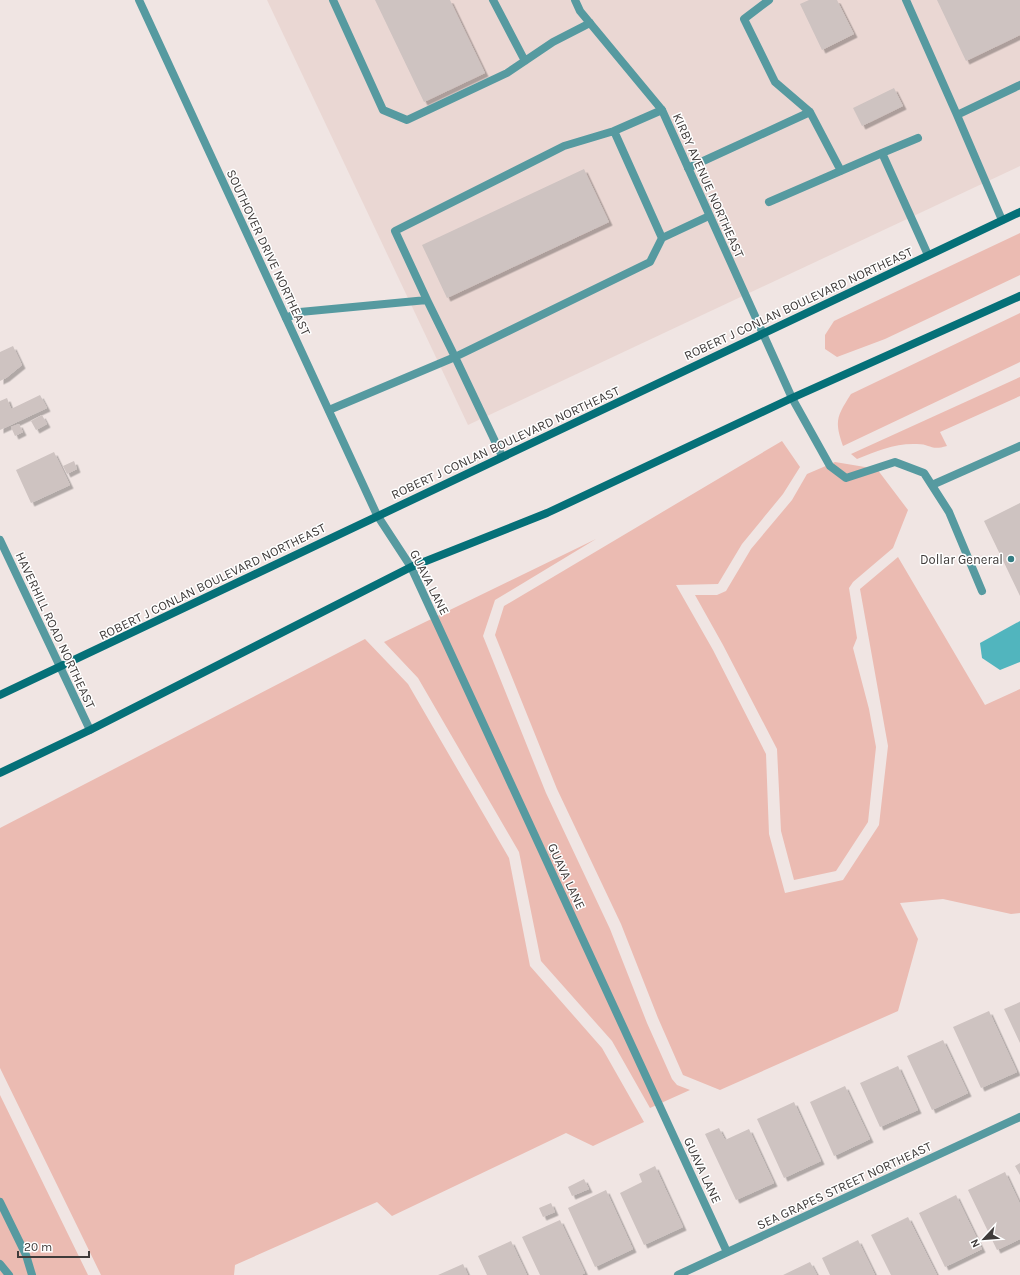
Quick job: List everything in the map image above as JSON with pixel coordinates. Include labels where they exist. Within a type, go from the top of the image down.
[{"type":"main road","name":"ROBERT J CONLAN BOULEVARD NORTHEAST","points":[[0,695],[377,515],[1020,212]]},
{"type":"main road","points":[[0,773],[90,730],[411,567],[547,514],[792,398],[1020,296]]},
{"type":"street","name":"SOUTHOVER DRIVE NORTHEAST","points":[[139,0],[377,515]]},
{"type":"street","points":[[333,0],[384,110],[407,120],[507,73],[553,42],[590,23]]},
{"type":"street","points":[[493,0],[525,61]]},
{"type":"street","name":"KIRBY AVENUE NORTHEAST","points":[[575,0],[580,11],[662,110],[792,398],[830,466],[846,478],[895,462],[924,473],[932,485]]},
{"type":"street","points":[[769,0],[744,19],[775,82],[810,112],[841,171]]},
{"type":"street","points":[[906,0],[1002,220]]},
{"type":"street","points":[[957,115],[1020,85]]},
{"type":"street","points":[[502,456],[395,231],[564,146],[614,131],[662,110]]},
{"type":"street","points":[[688,168],[810,112]]},
{"type":"street","points":[[614,131],[662,238]]},
{"type":"street","points":[[769,202],[918,138]]},
{"type":"street","points":[[882,153],[928,255]]},
{"type":"street","points":[[329,410],[455,356],[650,262],[662,238],[709,216]]},
{"type":"street","points":[[286,318],[300,312],[427,300]]},
{"type":"street","points":[[982,591],[949,512],[932,485],[1020,446]]},
{"type":"street","name":"GUAVA LANE","points":[[377,515],[411,567],[728,1252]]},
{"type":"street","name":"HAVERHILL ROAD NORTHEAST","points":[[0,540],[90,730]]},
{"type":"street","name":"SEA GRAPES STREET NORTHEAST","points":[[678,1275],[1020,1117]]},
{"type":"street","points":[[0,1202],[26,1255],[32,1275]]},
{"type":"street","points":[[0,1264],[9,1275]]},
{"type":"shaded area","points":[[267,0],[1020,0],[1020,166],[468,425]]},
{"type":"shaded area","points":[[1020,233],[1020,275],[885,339],[837,357],[825,349],[825,335],[834,321]]},
{"type":"shaded area","points":[[1020,313],[1020,362],[843,446],[838,430],[838,419],[851,394]]},
{"type":"shaded area","points":[[1020,377],[1020,396],[940,432],[947,446],[934,448],[922,444],[901,445],[886,448],[857,459],[851,454]]},
{"type":"shaded area","points":[[782,441],[800,467],[783,494],[742,544],[718,584],[676,585],[713,650],[766,754],[769,834],[785,893],[843,880],[879,825],[888,746],[860,589],[898,557],[985,705],[1020,689],[1020,913],[1011,914],[943,899],[900,903],[918,939],[898,1011],[720,1090],[683,1075],[658,1018],[621,924],[557,789],[495,635],[504,606]]},
{"type":"shaded area","points":[[835,462],[877,469],[908,510],[893,548],[853,582],[849,588],[857,638],[853,648],[869,709],[876,747],[868,822],[836,871],[794,880],[781,831],[777,749],[723,645],[695,595],[717,595],[726,591],[751,549],[792,500],[807,474]]},
{"type":"shaded area","points":[[596,539],[495,600],[483,636],[546,793],[610,929],[647,1023],[672,1079],[677,1085],[690,1090],[650,1108],[612,1041],[541,961],[519,852],[418,678],[384,642]]},
{"type":"shaded area","points":[[365,639],[408,684],[509,858],[530,966],[602,1048],[644,1122],[593,1146],[566,1133],[392,1216],[377,1202],[235,1265],[234,1275],[101,1275],[0,1068],[0,828]]},
{"type":"shaded area","points":[[0,1095],[88,1275],[0,1275]]},
{"type":"water","points":[[1020,621],[1020,662],[1000,670],[982,658],[980,643]]},
{"type":"building","points":[[375,0],[450,0],[485,73],[424,102]]},
{"type":"building","points":[[809,0],[837,0],[854,34],[822,50],[800,4]]},
{"type":"building","points":[[937,0],[1020,0],[1020,35],[966,61]]},
{"type":"building","points":[[894,88],[903,106],[862,126],[853,108]]},
{"type":"building","points":[[584,169],[609,222],[447,298],[422,245]]},
{"type":"building","points":[[13,346],[22,365],[0,381],[0,352]]},
{"type":"building","points":[[40,395],[47,408],[0,430],[0,401],[7,398],[11,409]]},
{"type":"building","points":[[42,415],[47,424],[36,430],[31,421]]},
{"type":"building","points":[[19,424],[23,432],[15,436],[11,427]]},
{"type":"building","points":[[54,452],[70,485],[31,503],[16,470]]},
{"type":"building","points":[[74,461],[77,469],[67,474],[63,466]]},
{"type":"building","name":"Dollar General","points":[[1020,503],[1020,596],[984,521]]},
{"type":"building","points":[[1020,1002],[1020,1043],[1004,1009]]},
{"type":"building","points":[[989,1011],[1017,1072],[981,1088],[953,1027]]},
{"type":"building","points":[[943,1040],[968,1093],[932,1110],[907,1056]]},
{"type":"building","points":[[898,1066],[918,1110],[880,1127],[860,1083]]},
{"type":"building","points":[[845,1086],[870,1139],[834,1156],[810,1102]]},
{"type":"building","points":[[794,1102],[821,1161],[784,1178],[757,1119]]},
{"type":"building","points":[[719,1128],[725,1140],[749,1129],[774,1183],[736,1200],[705,1134]]},
{"type":"building","points":[[1020,1163],[1020,1175],[1015,1166]]},
{"type":"building","points":[[655,1166],[683,1227],[644,1245],[620,1193],[642,1182],[639,1174]]},
{"type":"building","points":[[1005,1172],[1020,1204],[1020,1239],[997,1250],[968,1190]]},
{"type":"building","points":[[584,1179],[589,1189],[572,1196],[568,1187]]},
{"type":"building","points":[[606,1190],[633,1249],[595,1267],[568,1208]]},
{"type":"building","points":[[956,1195],[982,1249],[945,1267],[919,1213]]},
{"type":"building","points":[[551,1203],[555,1212],[543,1217],[539,1208]]},
{"type":"building","points":[[908,1217],[937,1275],[891,1275],[871,1235]]},
{"type":"building","points":[[560,1220],[585,1273],[581,1275],[540,1275],[522,1237]]},
{"type":"building","points":[[858,1240],[875,1275],[830,1275],[822,1258]]},
{"type":"building","points":[[511,1241],[527,1275],[487,1275],[478,1256]]},
{"type":"building","points":[[810,1262],[817,1275],[783,1275]]},
{"type":"building","points":[[463,1264],[468,1275],[438,1275]]},
{"type":"place","name":"Dollar General","points":[[1011,559]]}]
